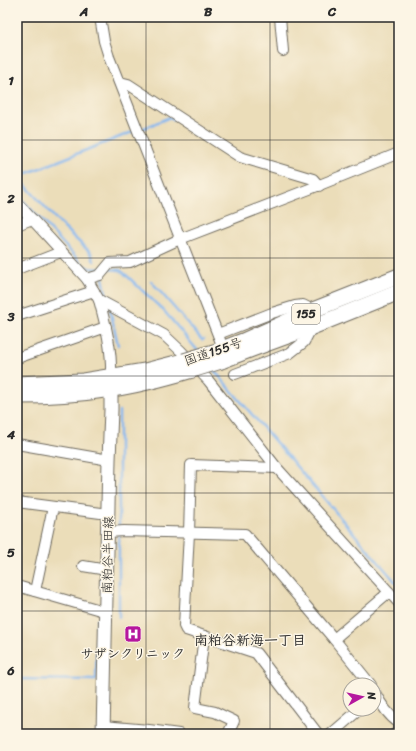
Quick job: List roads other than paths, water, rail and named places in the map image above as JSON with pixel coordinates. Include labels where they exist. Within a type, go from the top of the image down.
[{"type":"highway","name":"国道155号","points":[[17,396],[52,395],[111,383],[145,371],[188,366],[218,347],[243,341],[313,310],[399,276]]},
{"type":"highway","name":"国道155号","points":[[218,347],[252,349],[399,292]]},
{"type":"highway","name":"国道155号","points":[[17,384],[83,381],[111,383]]},
{"type":"main road","name":"南粕谷半田線","points":[[103,730],[111,383]]},
{"type":"street","points":[[100,17],[106,47],[180,239],[218,347]]},
{"type":"street","points":[[280,17],[283,51]]},
{"type":"street","points":[[120,82],[128,84],[240,157],[313,178],[319,186]]},
{"type":"street","points":[[87,279],[100,275],[110,262],[130,262],[180,239],[319,186],[399,153]]},
{"type":"street","points":[[17,203],[87,279],[100,300],[110,344],[112,362],[111,383]]},
{"type":"street","points":[[17,225],[32,219]]},
{"type":"street","points":[[17,269],[62,252]]},
{"type":"street","points":[[17,316],[94,290]]},
{"type":"street","points":[[100,300],[164,335],[208,380],[277,468],[399,603]]},
{"type":"street","points":[[17,358],[106,326]]},
{"type":"street","points":[[235,374],[290,353],[304,342],[312,327]]},
{"type":"street","points":[[17,444],[109,460]]},
{"type":"street","points":[[277,468],[191,465],[184,626],[186,630],[256,653],[318,734]]},
{"type":"street","points":[[17,502],[108,514]]},
{"type":"street","points":[[35,591],[53,506]]},
{"type":"street","points":[[108,532],[124,531],[245,534],[365,677]]},
{"type":"street","points":[[83,566],[107,570]]},
{"type":"street","points":[[17,586],[100,610],[106,610]]},
{"type":"street","points":[[334,639],[389,592]]},
{"type":"street","points":[[204,636],[195,708],[215,712],[234,721],[228,734]]},
{"type":"street","points":[[382,705],[387,713],[399,723]]},
{"type":"street","points":[[331,734],[351,717]]},
{"type":"street","points":[[395,734],[399,729]]},
{"type":"street","points":[[103,730],[149,730],[179,734]]},
{"type":"waterway","points":[[142,129],[170,117],[173,119]]},
{"type":"waterway","points":[[17,164],[25,174],[135,131]]},
{"type":"waterway","points":[[17,176],[64,228],[91,253],[94,261]]},
{"type":"waterway","points":[[17,194],[84,266],[101,269]]},
{"type":"waterway","points":[[108,269],[120,270],[125,274],[164,311],[198,351]]},
{"type":"waterway","points":[[103,278],[108,302]]},
{"type":"waterway","points":[[151,281],[202,340],[204,339]]},
{"type":"waterway","points":[[110,309],[118,345]]},
{"type":"waterway","points":[[213,369],[399,586]]},
{"type":"waterway","points":[[119,411],[119,528]]},
{"type":"waterway","points":[[119,533],[119,617]]},
{"type":"waterway","points":[[17,679],[96,680],[97,620]]},
{"type":"place","name":"サザンクリニック","points":[[133,634]]},
{"type":"district","name":"南粕谷新海一丁目","points":[[250,640]]}]
